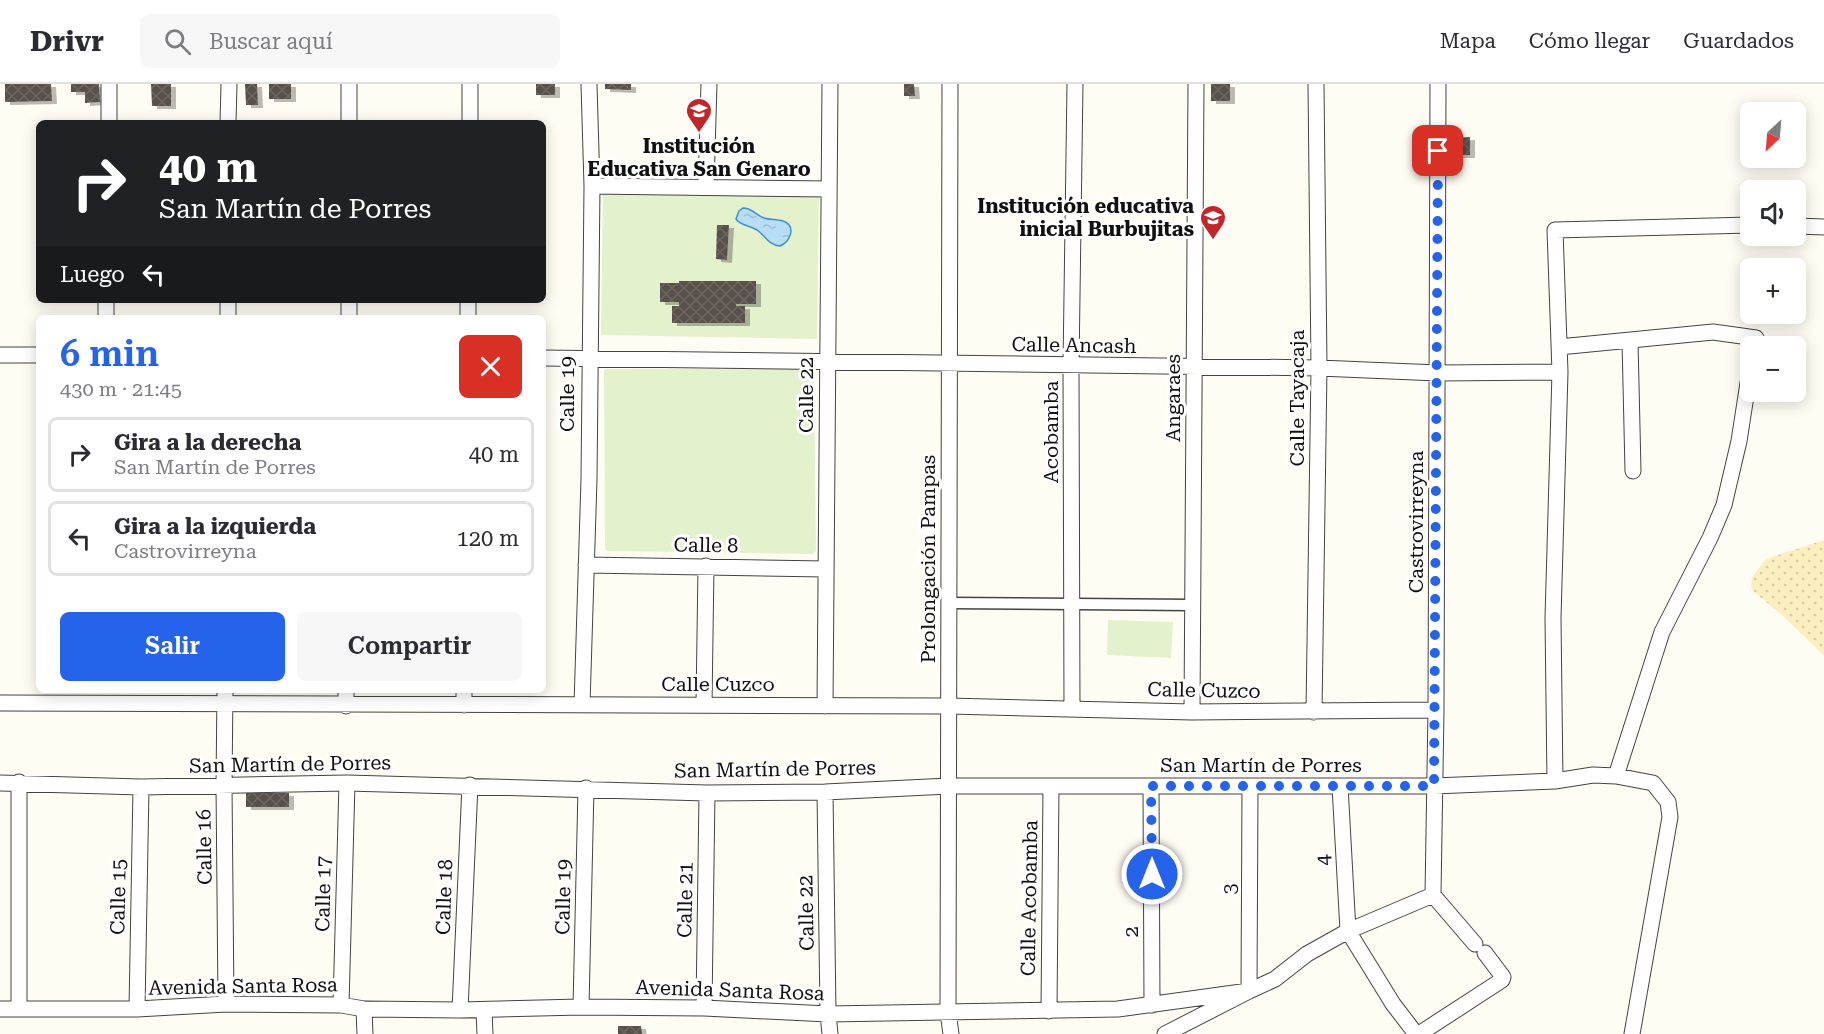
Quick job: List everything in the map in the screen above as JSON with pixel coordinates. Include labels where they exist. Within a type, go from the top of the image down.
[{"type":"street","points":[[109,84],[109,120]]},
{"type":"street","points":[[228,120],[229,84]]},
{"type":"street","points":[[349,84],[349,120]]},
{"type":"street","points":[[470,84],[470,120]]},
{"type":"street","name":"Calle 19","points":[[582,705],[592,186],[590,84]]},
{"type":"street","points":[[706,186],[709,84]]},
{"type":"street","name":"Calle 22","points":[[825,706],[830,84]]},
{"type":"street","name":"Prolongación Pampas","points":[[950,84],[948,1012],[951,1034]]},
{"type":"street","name":"Acobamba","points":[[1072,708],[1071,366],[1075,84]]},
{"type":"street","name":"Angaraes","points":[[1192,712],[1196,84]]},
{"type":"street","name":"Calle Tayacaja","points":[[1314,712],[1319,368],[1316,84]]},
{"type":"street","name":"Castrovirreyna","points":[[1433,895],[1436,710],[1438,84]]},
{"type":"street","points":[[592,186],[829,189]]},
{"type":"street","points":[[1553,782],[1553,618],[1560,372],[1555,230],[1740,225]]},
{"type":"street","points":[[1806,226],[1824,226]]},
{"type":"street","points":[[1559,347],[1722,333],[1742,336]]},
{"type":"street","points":[[1630,340],[1633,471]]},
{"type":"street","points":[[0,356],[36,356]]},
{"type":"street","name":"Calle Ancash","points":[[546,358],[1319,368],[1438,373],[1560,372]]},
{"type":"street","points":[[1616,776],[1662,632],[1710,538],[1724,505],[1739,441],[1745,402]]},
{"type":"street","name":"Calle 8","points":[[586,565],[826,569]]},
{"type":"street","points":[[704,705],[706,566]]},
{"type":"street","points":[[949,603],[1192,605]]},
{"type":"street","name":"Calle Cuzco","points":[[0,703],[104,697],[464,698],[582,705],[948,706],[1192,712],[1436,710]]},
{"type":"street","name":"Calle 16","points":[[225,697],[226,1004]]},
{"type":"street","name":"San Martín de Porres","points":[[0,783],[141,787],[346,783],[707,793],[825,792],[949,786],[1434,786],[1553,782],[1593,776],[1616,776],[1653,783],[1668,802],[1670,818],[1632,1034]]},
{"type":"street","points":[[19,783],[19,1009]]},
{"type":"street","name":"Calle 17","points":[[341,1005],[346,783]]},
{"type":"street","name":"Calle 18","points":[[460,1010],[470,785]]},
{"type":"street","name":"Calle Acobamba","points":[[1049,1011],[1051,786]]},
{"type":"street","name":"2","points":[[1151,786],[1152,1005]]},
{"type":"street","name":"4","points":[[1340,786],[1348,931]]},
{"type":"street","name":"Calle 15","points":[[137,1009],[141,787]]},
{"type":"street","name":"3","points":[[1249,991],[1250,787]]},
{"type":"street","name":"Calle 19","points":[[581,1007],[586,788]]},
{"type":"street","name":"Calle 22","points":[[825,792],[830,1034]]},
{"type":"street","name":"Calle 21","points":[[704,1008],[707,793]]},
{"type":"street","points":[[1348,931],[1393,1004],[1418,1034],[1502,980],[1503,977],[1433,895]]},
{"type":"street","name":"Avenida Santa Rosa","points":[[0,1010],[137,1009],[226,1004],[341,1005],[364,1009],[460,1010],[581,1007],[704,1008],[828,1014],[1118,1009],[1249,991],[1275,979],[1307,954],[1348,931],[1433,895]]},
{"type":"street","points":[[1165,1034],[1249,991]]},
{"type":"street","points":[[364,1009],[365,1034]]},
{"type":"street","points":[[484,1010],[485,1034]]},
{"type":"sand","points":[[1824,540],[1824,656],[1781,614],[1754,592],[1751,586],[1752,577],[1766,559]]},
{"type":"green space","points":[[603,190],[819,195],[817,339],[601,335]]},
{"type":"green space","points":[[808,368],[814,371],[816,551],[813,554],[607,551],[605,549],[604,371],[606,369]]},
{"type":"green space","points":[[1108,620],[1173,622],[1171,658],[1107,655]]},
{"type":"water","points":[[743,208],[764,218],[787,223],[791,230],[787,241],[780,246],[773,244],[757,230],[738,221],[736,219],[739,211]]},
{"type":"building","points":[[5,84],[51,84],[52,101],[5,102]]},
{"type":"building","points":[[71,84],[99,84],[100,102],[85,103],[85,92],[71,92]]},
{"type":"building","points":[[151,84],[171,84],[171,106],[152,106]]},
{"type":"building","points":[[245,84],[257,84],[258,105],[246,105]]},
{"type":"building","points":[[269,84],[291,84],[291,99],[269,99]]},
{"type":"building","points":[[536,84],[555,84],[555,95],[536,95]]},
{"type":"building","points":[[605,84],[631,84],[631,90],[605,89]]},
{"type":"building","points":[[904,84],[914,84],[915,96],[904,96]]},
{"type":"building","points":[[1211,84],[1230,84],[1230,101],[1211,101]]},
{"type":"building","points":[[1470,137],[1470,155],[1456,155],[1455,138]]},
{"type":"building","points":[[717,225],[729,225],[727,260],[716,259]]},
{"type":"building","points":[[679,281],[756,281],[756,304],[736,304],[736,306],[745,306],[745,323],[672,323],[672,306],[679,306],[679,302],[660,302],[660,283],[679,283]]},
{"type":"building","points":[[246,793],[289,793],[289,807],[246,807]]},
{"type":"building","points":[[618,1026],[641,1026],[642,1034],[618,1034]]},
{"type":"place","name":"Institución Educativa San Genaro","points":[[699,134]]},
{"type":"place","name":"Institución educativa inicial Burbujitas","points":[[1213,241]]},
{"type":"route","points":[[1152,874],[1151,786],[1434,786],[1438,151]]}]
